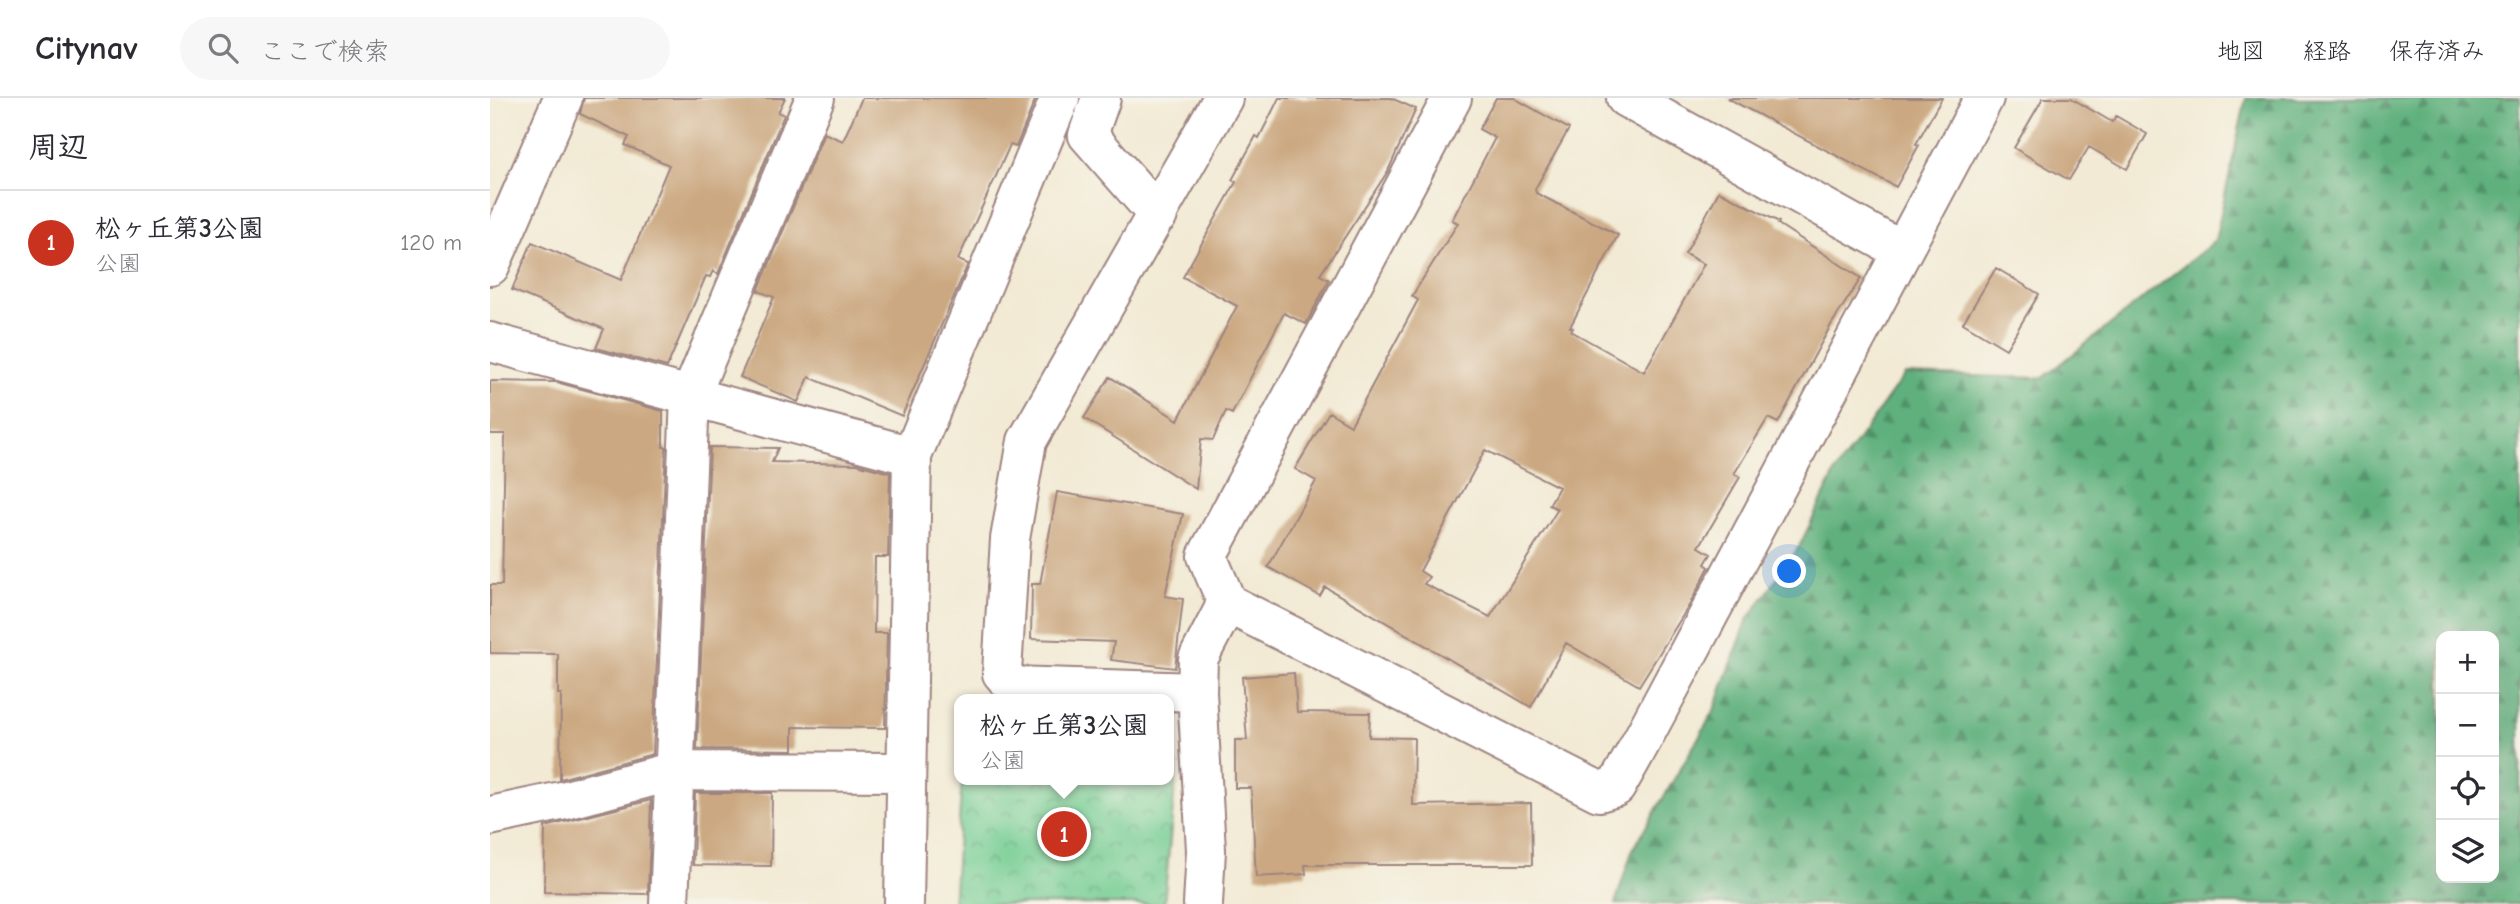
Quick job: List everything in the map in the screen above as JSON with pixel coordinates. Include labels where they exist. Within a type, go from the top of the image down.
[{"type":"street","points":[[490,266],[563,98]]},
{"type":"street","points":[[669,904],[690,397],[815,98]]},
{"type":"street","points":[[904,904],[912,456],[1060,98]]},
{"type":"street","points":[[1101,98],[1088,135],[1158,215]]},
{"type":"street","points":[[1196,692],[1013,686],[1002,673],[1010,539],[1027,441],[1223,98]]},
{"type":"street","points":[[1452,98],[1207,556],[1227,603],[1600,792],[1616,788],[1984,98]]},
{"type":"street","points":[[1626,98],[1902,251]]},
{"type":"street","points":[[490,342],[912,456]]},
{"type":"street","points":[[1203,904],[1206,850],[1196,692],[1198,659],[1227,603]]},
{"type":"street","points":[[490,816],[566,800],[674,771],[905,772]]},
{"type":"green space","points":[[2246,98],[2520,98],[2520,904],[1615,904],[1632,851],[1713,713],[1747,621],[1799,547],[1836,471],[1905,374],[2043,378],[2215,241]]},
{"type":"green space","points":[[1174,763],[1177,763],[1164,904],[953,904],[962,785],[1174,785]]},
{"type":"building","points":[[584,98],[785,98],[778,112],[784,115],[718,274],[713,271],[710,277],[706,276],[667,367],[596,348],[604,329],[512,290],[532,242],[621,280],[669,165],[625,145],[629,137],[580,114]]},
{"type":"building","points":[[862,98],[1036,98],[1016,147],[1010,145],[958,260],[968,264],[902,416],[809,377],[798,402],[740,377],[774,297],[758,291],[824,133],[843,141]]},
{"type":"building","points":[[1279,98],[1391,98],[1416,109],[1388,171],[1320,275],[1329,280],[1306,324],[1284,313],[1232,414],[1226,411],[1213,440],[1201,439],[1196,489],[1084,418],[1110,377],[1178,420],[1237,306],[1183,277],[1236,182],[1232,180],[1256,136],[1259,138]]},
{"type":"building","points":[[1496,98],[1514,98],[1569,129],[1535,189],[1536,193],[1618,235],[1570,327],[1573,328],[1571,331],[1644,372],[1704,264],[1685,254],[1719,191],[1779,222],[1778,224],[1861,278],[1831,325],[1778,423],[1768,418],[1734,474],[1740,477],[1699,547],[1711,554],[1705,564],[1709,567],[1690,604],[1639,686],[1566,643],[1531,707],[1325,587],[1320,596],[1268,567],[1316,481],[1295,469],[1329,412],[1351,425],[1418,300],[1412,296],[1458,223],[1452,220],[1495,138],[1479,129]],"holes":[[[1485,450],[1559,487],[1549,505],[1558,509],[1490,617],[1424,584],[1429,577],[1420,571]]]},
{"type":"building","points":[[1727,98],[1942,98],[1896,187]]},
{"type":"building","points":[[2043,98],[2071,98],[2112,122],[2116,116],[2147,134],[2127,169],[2089,147],[2069,180],[2014,148]]},
{"type":"building","points":[[1996,268],[2039,294],[2006,349],[1963,323]]},
{"type":"building","points":[[490,381],[556,382],[663,411],[663,447],[666,447],[653,754],[560,779],[561,694],[558,694],[558,654],[490,653],[490,585],[502,585],[505,434],[490,434]]},
{"type":"building","points":[[710,447],[778,448],[772,462],[857,464],[890,473],[888,557],[875,557],[874,633],[887,633],[885,728],[793,727],[793,750],[697,749]]},
{"type":"building","points":[[1057,492],[1183,514],[1165,596],[1183,599],[1175,668],[1111,660],[1114,642],[1031,639],[1032,584],[1040,584]]},
{"type":"building","points":[[1294,673],[1297,712],[1370,713],[1369,737],[1414,738],[1413,805],[1531,803],[1532,865],[1305,865],[1306,874],[1256,877],[1251,788],[1235,788],[1235,740],[1247,740],[1242,677]]},
{"type":"building","points":[[695,793],[772,793],[771,866],[693,865]]},
{"type":"building","points":[[651,800],[648,894],[544,892],[545,827]]},
{"type":"place","name":"松ヶ丘第3公園","points":[[1064,834]]}]
